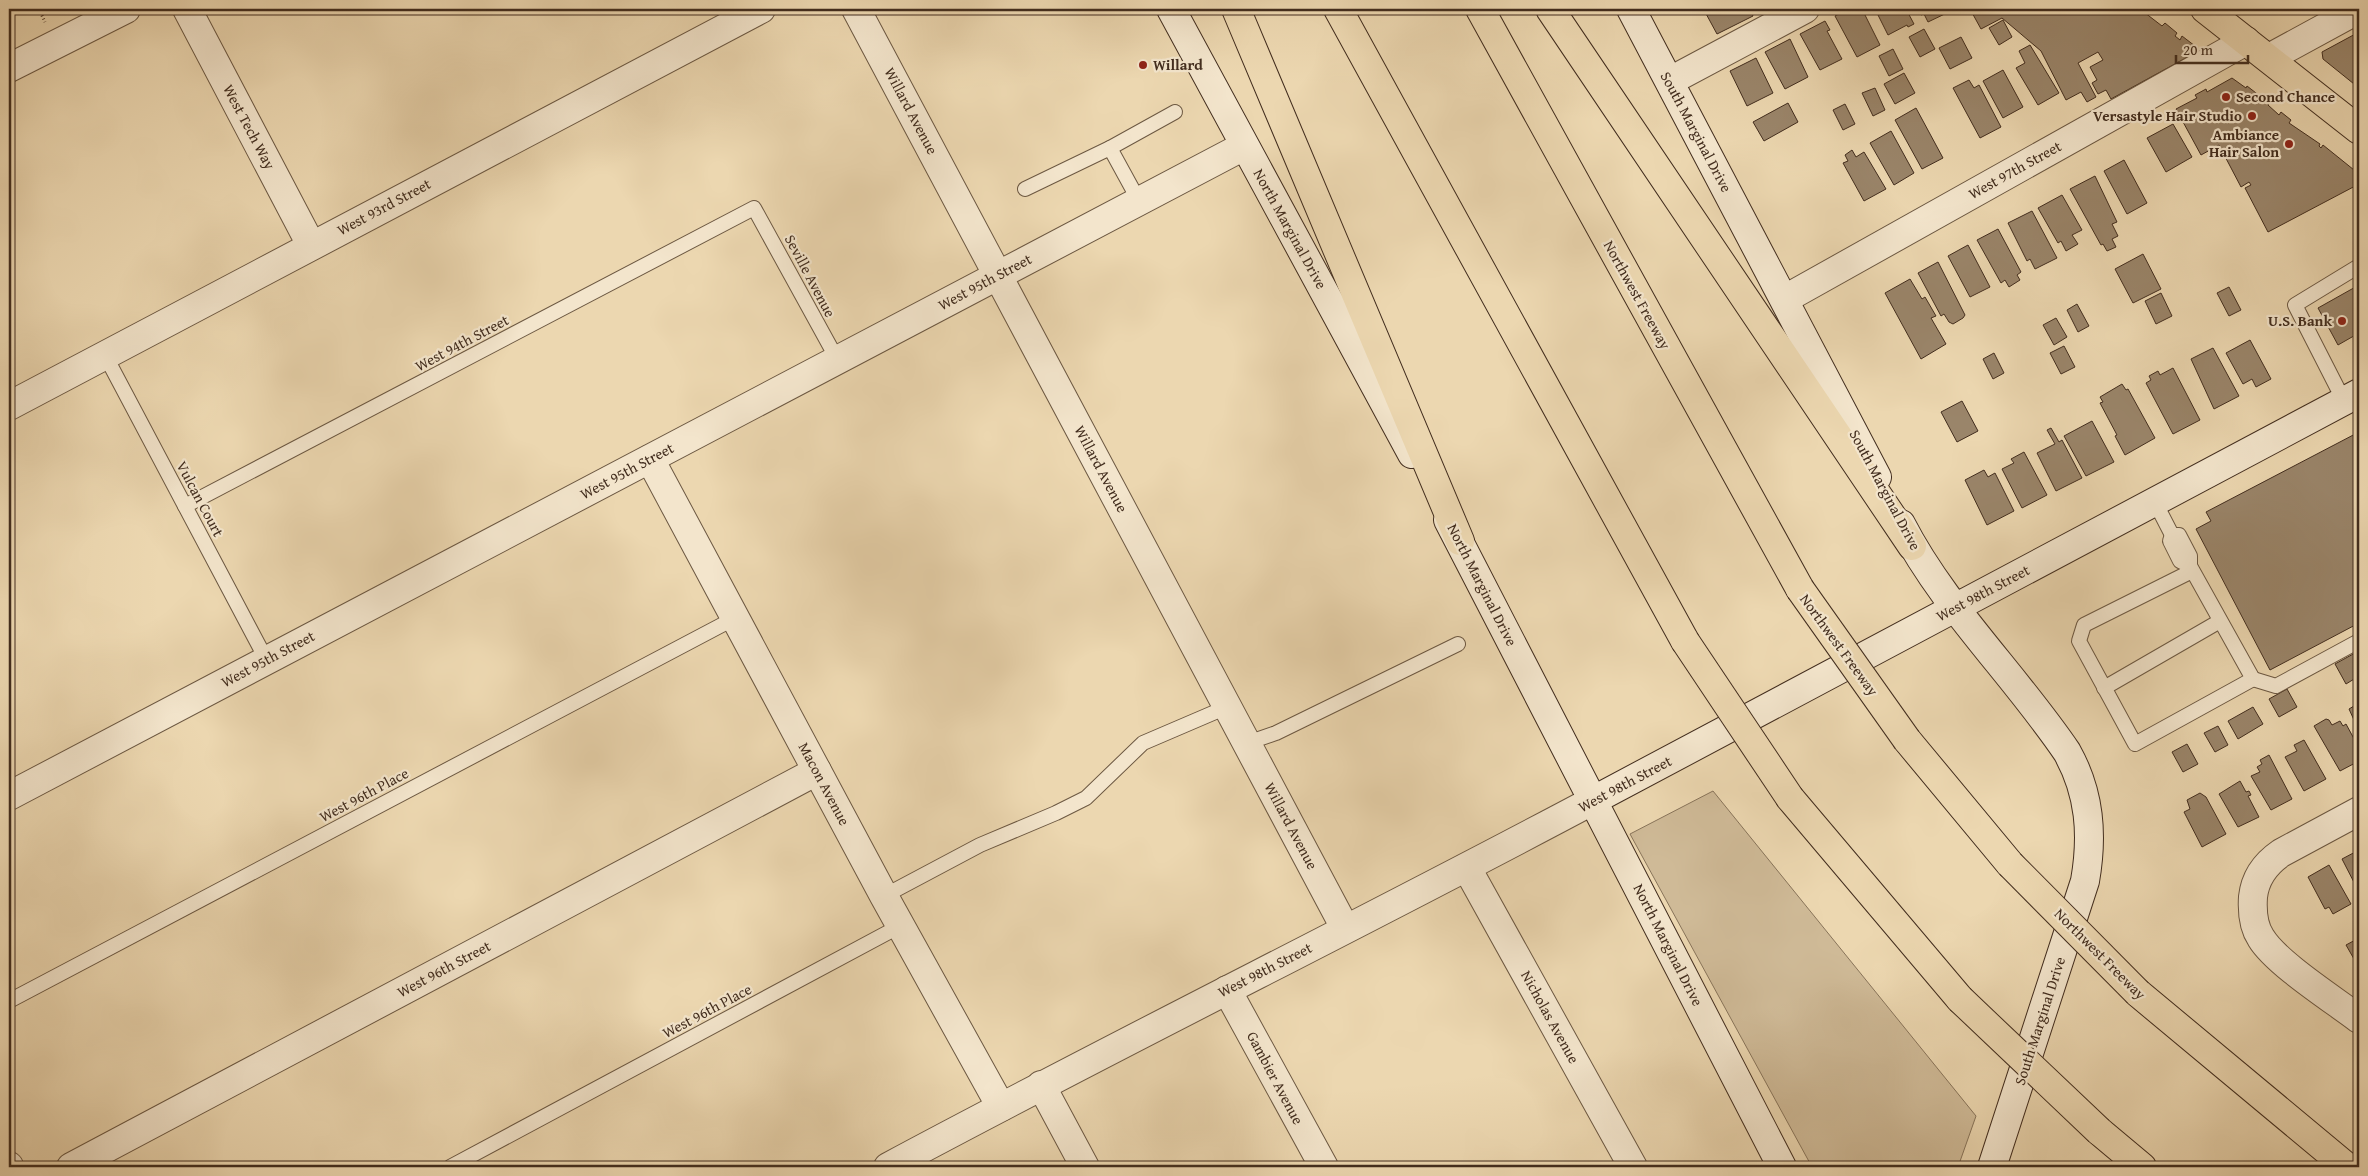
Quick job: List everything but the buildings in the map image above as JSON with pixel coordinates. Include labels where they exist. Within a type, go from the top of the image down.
[{"type":"main road","points":[[1236,9],[1460,542]]},
{"type":"main road","points":[[1338,9],[1685,641],[1790,798],[1960,999],[2099,1131],[2142,1167]]},
{"type":"main road","name":"Northwest Freeway","points":[[1480,9],[1800,589],[1907,740],[2010,864],[2138,993],[2347,1167]]},
{"type":"main road","points":[[1550,9],[1912,546]]},
{"type":"main road","points":[[2205,9],[2359,130]]},
{"type":"street","points":[[9,68],[126,9]]},
{"type":"street","name":"West Tech Way","points":[[187,9],[311,245]]},
{"type":"street","name":"West 93rd Street","points":[[9,406],[761,9]]},
{"type":"street","name":"Willard Avenue","points":[[856,9],[1345,928]]},
{"type":"street","name":"North Marginal Drive","points":[[1171,9],[1460,542],[1782,1167]]},
{"type":"street","name":"South Marginal Drive","points":[[1631,9],[1785,299],[1912,546],[2067,752],[2083,787],[2090,826],[2085,881],[1992,1167]]},
{"type":"street","points":[[1670,81],[1805,9]]},
{"type":"street","points":[[2269,58],[2359,9]]},
{"type":"street","name":"West 97th Street","points":[[1785,299],[2246,41]]},
{"type":"street","name":"West 95th Street","points":[[9,796],[266,659],[1244,146]]},
{"type":"street","name":"West 98th Street","points":[[888,1167],[1041,1085],[1345,928],[1467,868],[2352,397]]},
{"type":"street","name":"Macon Avenue","points":[[650,459],[900,926],[1001,1107]]},
{"type":"street","name":"West 96th Street","points":[[71,1167],[817,771]]},
{"type":"street","points":[[2359,811],[2281,853],[2265,866],[2255,886],[2252,908],[2258,932],[2265,945],[2276,956],[2359,1019]]},
{"type":"street","name":"Nicholas Avenue","points":[[1467,868],[1633,1167]]},
{"type":"street","name":"Gambier Avenue","points":[[1227,990],[1324,1167]]},
{"type":"street","points":[[1041,1085],[1085,1167]]},
{"type":"lane","points":[[1025,189],[1110,148],[1175,112]]},
{"type":"lane","points":[[1110,148],[1139,201]]},
{"type":"lane","name":"Seville Avenue","points":[[754,208],[837,359]]},
{"type":"lane","name":"West 94th Street","points":[[184,506],[754,208]]},
{"type":"lane","points":[[2352,397],[2295,305],[2359,266]]},
{"type":"lane","name":"Vulcan Court","points":[[105,355],[266,659]]},
{"type":"lane","points":[[2155,502],[2172,535],[2179,535],[2190,556],[2191,568],[2253,679],[2276,686],[2359,640]]},
{"type":"lane","points":[[2191,568],[2084,625],[2079,641],[2135,744],[2253,679]]},
{"type":"lane","name":"West 96th Place","points":[[9,1001],[735,618]]},
{"type":"lane","points":[[2104,688],[2220,621]]},
{"type":"lane","points":[[1247,743],[1276,733],[1458,644]]},
{"type":"lane","points":[[884,896],[980,845],[1056,813],[1086,798],[1143,742],[1227,707]]},
{"type":"lane","name":"West 96th Place","points":[[450,1167],[900,926]]},
{"type":"shaded area","points":[[1713,791],[1976,1116],[1958,1167],[1812,1167],[1630,834]]},
{"type":"place","name":"Willard","points":[[1143,65]]},
{"type":"place","name":"Second Chance","points":[[2226,97]]},
{"type":"place","name":"Versastyle Hair Studio","points":[[2252,116]]},
{"type":"place","name":"Ambiance Hair Salon","points":[[2289,144]]},
{"type":"place","name":"U.S. Bank","points":[[2342,321]]}]
